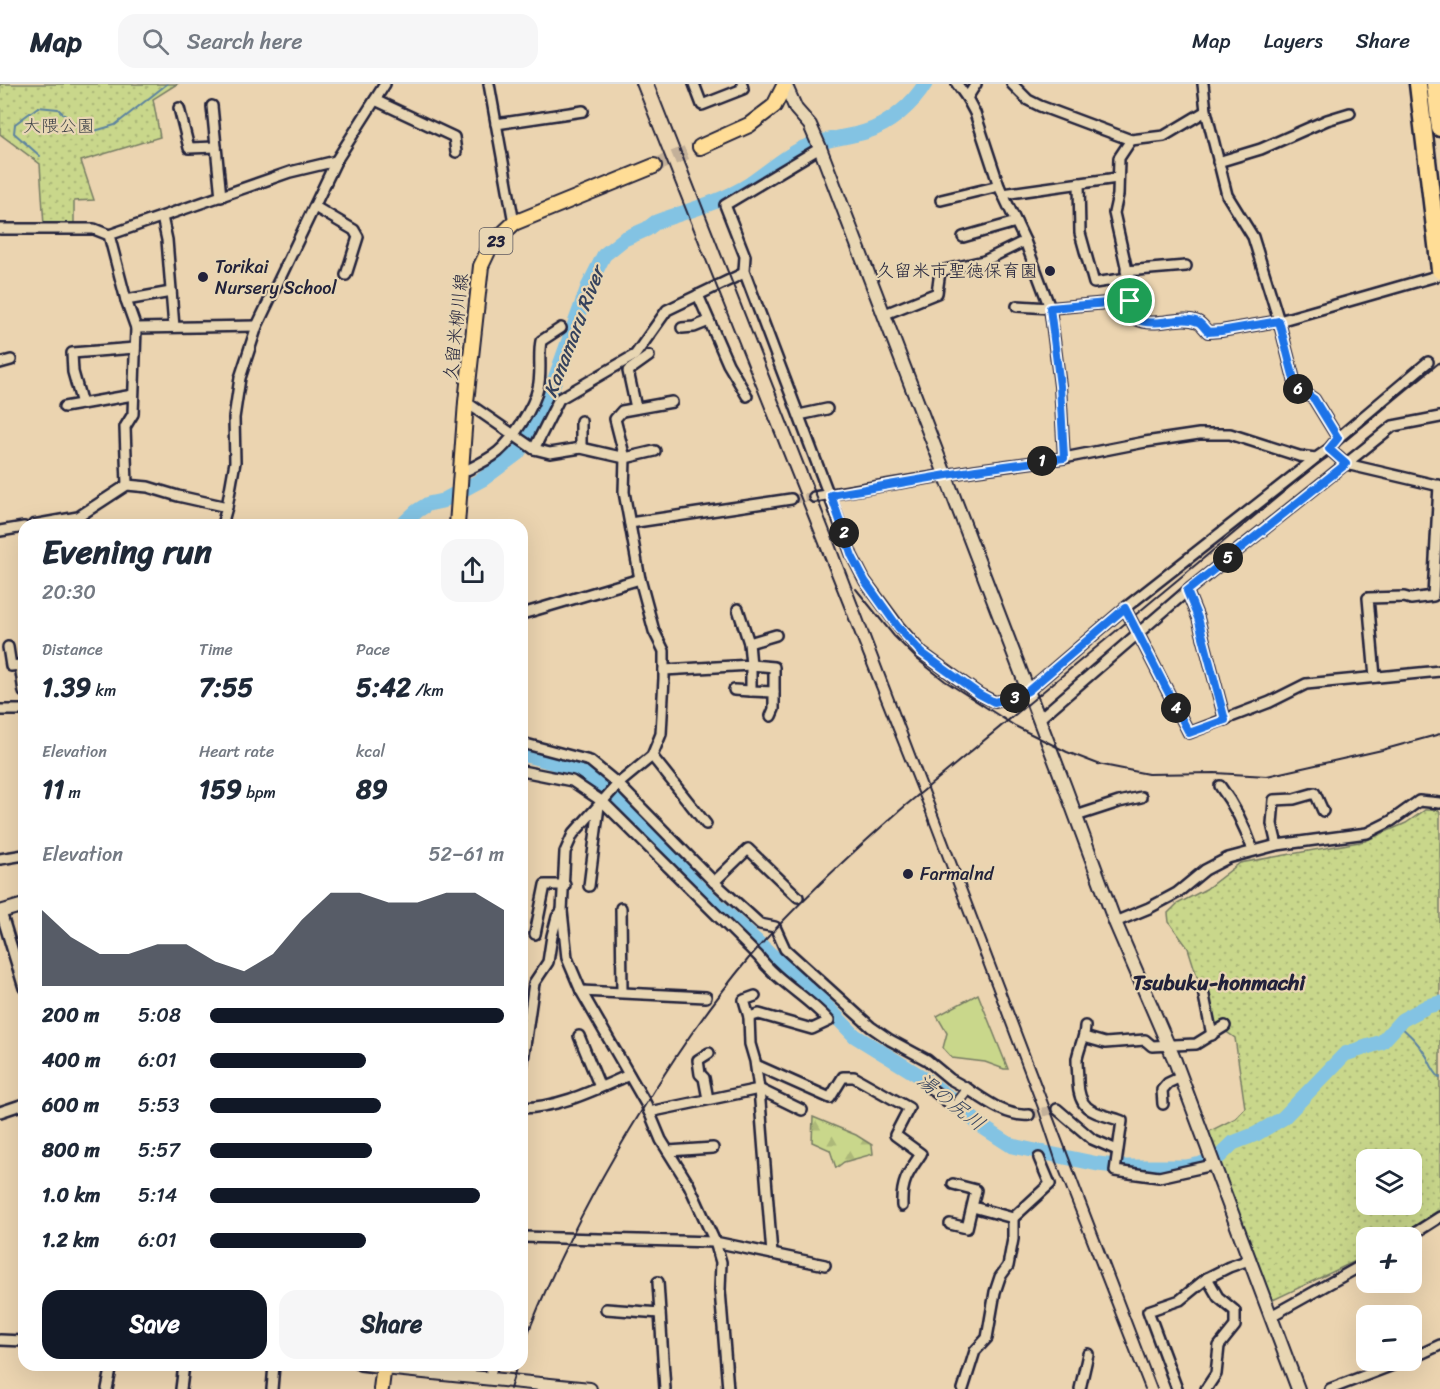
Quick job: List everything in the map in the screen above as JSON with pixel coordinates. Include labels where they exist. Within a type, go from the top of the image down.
[{"type":"highway","points":[[1419,84],[1440,270]]},
{"type":"highway","points":[[1435,84],[1440,128]]},
{"type":"main road","points":[[700,147],[748,125],[774,106],[785,84]]},
{"type":"main road","name":"久留米柳川線","points":[[457,519],[466,402],[481,266],[491,245],[514,223],[654,166]]},
{"type":"main road","points":[[381,1389],[383,1371]]},
{"type":"street","points":[[224,519],[235,462],[234,418],[240,378],[257,326],[336,161],[385,84]]},
{"type":"street","points":[[489,84],[514,223]]},
{"type":"street","points":[[694,84],[702,105],[743,89],[742,84]]},
{"type":"street","points":[[785,84],[796,109],[810,124],[820,148],[1115,922],[1181,1077],[1298,1389]]},
{"type":"street","points":[[957,84],[975,113],[1001,190],[1025,240],[1050,308],[1060,386],[1064,458]]},
{"type":"street","points":[[967,98],[976,84]]},
{"type":"street","points":[[1012,84],[1028,100],[1040,106],[1131,140],[1164,136],[1206,111]]},
{"type":"street","points":[[1203,84],[1206,111],[1227,195],[1253,237],[1279,321],[1296,387],[1314,399],[1338,438]]},
{"type":"street","points":[[375,100],[454,136],[456,152]]},
{"type":"street","points":[[212,106],[221,196]]},
{"type":"street","points":[[179,108],[189,148],[216,147]]},
{"type":"street","points":[[496,124],[583,111]]},
{"type":"street","points":[[1218,162],[1261,149],[1327,120],[1350,113]]},
{"type":"street","points":[[1131,140],[1119,158],[1118,195],[1114,213],[1130,301],[1136,319],[1145,323],[1182,320],[1198,322],[1208,332],[1221,331],[1279,321],[1440,275]]},
{"type":"street","points":[[820,148],[725,205],[744,256],[744,273],[831,495],[852,556],[865,581],[898,627],[922,653],[979,694],[994,702],[1016,697],[1028,691],[1125,608],[1329,449],[1338,438],[1428,362]]},
{"type":"street","points":[[0,229],[94,229],[109,235],[290,172],[336,161]]},
{"type":"street","points":[[941,200],[1001,190],[1117,178]]},
{"type":"street","points":[[1079,183],[1080,233],[1094,283],[1127,275],[1186,266]]},
{"type":"street","points":[[315,207],[354,230],[358,237],[346,275]]},
{"type":"street","points":[[162,217],[167,240],[174,327]]},
{"type":"street","points":[[963,237],[1016,222]]},
{"type":"street","points":[[109,235],[136,328],[133,414],[125,427],[127,486]]},
{"type":"street","points":[[885,314],[937,293],[940,271],[984,261],[1025,240]]},
{"type":"street","points":[[534,449],[559,399],[635,355],[668,310],[744,273]]},
{"type":"street","points":[[126,300],[171,292]]},
{"type":"street","points":[[698,295],[728,364],[747,396]]},
{"type":"street","points":[[1017,306],[1050,308],[1130,301]]},
{"type":"street","points":[[682,328],[710,321]]},
{"type":"street","points":[[136,328],[257,326]]},
{"type":"street","points":[[461,472],[498,451],[513,435],[530,407],[538,388],[541,341],[561,328]]},
{"type":"street","points":[[82,404],[72,353],[135,348]]},
{"type":"street","points":[[636,408],[628,371],[649,356]]},
{"type":"street","points":[[0,363],[11,360]]},
{"type":"street","points":[[64,407],[133,395]]},
{"type":"street","points":[[466,402],[534,449],[550,453],[580,447],[625,458],[655,451]]},
{"type":"street","points":[[672,402],[621,411],[615,419],[625,458],[624,492],[639,579],[654,631],[664,651],[661,734],[652,756],[618,784],[573,834],[565,852],[562,910],[567,957],[581,991],[649,1112],[716,1242],[721,1262],[720,1290],[728,1389]]},
{"type":"street","points":[[800,415],[826,409]]},
{"type":"street","points":[[1039,719],[1187,591],[1393,426],[1440,417]]},
{"type":"street","points":[[580,447],[581,421]]},
{"type":"street","points":[[814,497],[1064,458],[1199,434],[1230,434],[1299,456],[1316,458]]},
{"type":"street","points":[[1329,449],[1346,464],[1439,486],[1433,596],[1411,599],[1404,597],[1368,598],[1375,678]]},
{"type":"street","points":[[79,519],[127,486],[148,487],[227,507]]},
{"type":"street","points":[[630,523],[791,499]]},
{"type":"street","points":[[0,531],[18,528]]},
{"type":"street","points":[[528,612],[639,579]]},
{"type":"street","points":[[1187,591],[1198,618],[1225,720]]},
{"type":"street","points":[[1125,608],[1189,733],[1270,702],[1306,684],[1440,671]]},
{"type":"street","points":[[738,609],[749,643],[751,691]]},
{"type":"street","points":[[749,643],[776,635]]},
{"type":"street","points":[[8,647],[11,666],[18,665]]},
{"type":"street","points":[[664,670],[751,665],[774,667],[774,709],[771,716]]},
{"type":"street","points":[[734,690],[774,692]]},
{"type":"street","points":[[0,710],[18,710]]},
{"type":"street","points":[[528,745],[590,761],[618,784],[714,882],[760,924],[775,927],[785,949],[871,1026],[995,1106],[1019,1116],[1029,1115]]},
{"type":"street","points":[[652,756],[706,824]]},
{"type":"street","points":[[528,772],[572,782],[601,804],[758,956],[768,969],[816,1006],[829,1022],[812,1029],[759,1014],[749,1017]]},
{"type":"street","points":[[1220,786],[1232,802],[1253,850]]},
{"type":"street","points":[[1277,845],[1272,824],[1274,800],[1315,793],[1323,811]]},
{"type":"street","points":[[1076,816],[1141,797]]},
{"type":"street","points":[[1115,922],[1177,893],[1204,870],[1228,858],[1277,845],[1367,833],[1385,825],[1419,801],[1440,803]]},
{"type":"street","points":[[589,886],[601,804]]},
{"type":"street","points":[[714,882],[748,849],[798,897]]},
{"type":"street","points":[[0,859],[18,856]]},
{"type":"street","points":[[535,934],[545,885],[565,885]]},
{"type":"street","points":[[18,907],[1,912],[18,967]]},
{"type":"street","points":[[621,908],[622,991]]},
{"type":"street","points":[[528,1025],[534,983],[548,962],[557,917],[562,910]]},
{"type":"street","points":[[1202,986],[1212,1035]]},
{"type":"street","points":[[581,991],[622,991],[706,997]]},
{"type":"street","points":[[755,996],[744,1000],[749,1017],[750,1044],[759,1089],[772,1254]]},
{"type":"street","points":[[1213,1165],[1159,1177],[1115,1171],[1122,1121],[1088,1109],[1080,1101],[1077,1058],[1084,1032],[1105,1042],[1134,1039],[1145,1040],[1152,1046],[1196,1044],[1225,1026]]},
{"type":"street","points":[[579,1036],[600,1088]]},
{"type":"street","points":[[708,1100],[705,1078],[700,1074],[698,1060],[709,1053]]},
{"type":"street","points":[[756,1065],[830,1098],[843,1077],[854,1077],[909,1108],[895,1135],[921,1154],[905,1177],[902,1206]]},
{"type":"street","points":[[528,1108],[567,1101],[629,1075]]},
{"type":"street","points":[[1163,1104],[1162,1090],[1168,1083],[1181,1077]]},
{"type":"street","points":[[929,1087],[954,1107],[968,1089]]},
{"type":"street","points":[[649,1112],[759,1089],[802,1110]]},
{"type":"street","points":[[0,1112],[18,1106]]},
{"type":"street","points":[[1057,1109],[1092,1139],[1117,1150]]},
{"type":"street","points":[[668,1151],[713,1148]]},
{"type":"street","points":[[963,1389],[975,1352],[987,1338],[995,1292],[1000,1277],[1008,1266],[1013,1239],[1013,1218],[1050,1184],[1039,1158]]},
{"type":"street","points":[[950,1224],[967,1228],[976,1190],[953,1184]]},
{"type":"street","points":[[973,1207],[1013,1218]]},
{"type":"street","points":[[1422,1228],[1440,1217]]},
{"type":"street","points":[[528,1237],[716,1242],[825,1265]]},
{"type":"street","points":[[1177,1389],[1148,1311],[1179,1300],[1208,1278],[1249,1260]]},
{"type":"street","points":[[1271,1316],[1356,1269]]},
{"type":"street","points":[[1206,1389],[1216,1374],[1219,1346],[1235,1326],[1235,1311],[1218,1297],[1208,1278]]},
{"type":"street","points":[[658,1282],[665,1389]]},
{"type":"street","points":[[606,1309],[660,1314]]},
{"type":"street","points":[[0,1340],[18,1341]]},
{"type":"street","points":[[1422,1353],[1440,1345]]},
{"type":"street","points":[[1080,1389],[1088,1354]]},
{"type":"street","points":[[107,1389],[111,1371]]},
{"type":"street","points":[[181,1389],[183,1371]]},
{"type":"street","points":[[272,1389],[274,1371]]},
{"type":"street","points":[[413,1371],[493,1382],[590,1389]]},
{"type":"street","points":[[1330,1389],[1377,1371]]},
{"type":"green space","name":"大隈公園","points":[[0,84],[177,84],[153,99],[160,137],[81,161],[94,200],[74,201],[74,225],[44,226],[40,164],[0,134]]},
{"type":"green space","points":[[1425,810],[1438,810],[1440,813],[1440,1215],[1418,1227],[1356,1227],[1356,1261],[1271,1301],[1208,1132],[1236,1118],[1245,1108],[1235,1038],[1211,1021],[1188,948],[1169,922],[1168,913],[1177,904],[1206,889],[1240,863],[1365,841],[1406,823]]},
{"type":"green space","points":[[978,994],[1008,1069],[985,1062],[952,1058],[943,1048],[947,1033],[937,1016]]},
{"type":"green space","points":[[813,1117],[856,1135],[872,1145],[873,1154],[844,1162],[836,1168],[830,1150],[812,1142]]},
{"type":"waterway","points":[[40,156],[14,133],[15,124],[38,107],[58,109],[84,134],[115,125],[167,84]]},
{"type":"waterway","name":"Kanamaru River","points":[[408,519],[428,504],[442,501],[483,479],[518,453],[541,418],[588,287],[604,255],[624,239],[647,229],[656,222],[728,196],[803,148],[874,129],[907,106],[925,84]]},
{"type":"waterway","name":"湯の尻川","points":[[528,756],[572,769],[601,784],[701,890],[822,1002],[855,1036],[920,1076],[950,1098],[981,1126],[1012,1146],[1098,1164],[1124,1167],[1186,1167],[1201,1164],[1220,1156],[1233,1143],[1256,1134],[1283,1118],[1345,1054],[1382,1042],[1402,1020],[1428,1006],[1440,1003]]},
{"type":"waterway","points":[[1398,1024],[1421,1047],[1440,1078]]},
{"type":"tunnel","points":[[654,166],[700,147]]},
{"type":"tunnel","points":[[791,499],[814,497]]},
{"type":"tunnel","points":[[1029,1115],[1057,1109]]},
{"type":"railway","points":[[636,84],[923,805],[1038,1108],[1056,1162],[1145,1389]]},
{"type":"railway","points":[[654,84],[828,526],[1157,1389]]},
{"type":"railway","points":[[528,1334],[561,1257],[625,1139],[692,1032],[734,976],[767,938],[824,879],[905,806],[1440,362]]},
{"type":"railway","points":[[856,589],[894,636],[917,659],[945,681],[1015,726],[1067,752],[1098,764],[1148,774],[1215,773],[1267,776],[1382,750],[1440,734]]},
{"type":"railway","points":[[510,1389],[515,1371]]},
{"type":"place","name":"久留米市聖徳保育園","points":[[1050,271]]},
{"type":"place","name":"Torikai Nursery School","points":[[203,277]]},
{"type":"place","name":"Farmalnd","points":[[908,874]]},
{"type":"district","name":"Tsubuku-honmachi","points":[[1219,983]]},
{"type":"route","points":[[1130,301],[1136,319],[1145,323],[1182,320],[1198,322],[1208,332],[1279,321],[1296,387],[1314,399],[1338,438],[1329,449],[1346,464],[1187,591],[1198,618],[1225,720],[1189,733],[1125,608],[1028,691],[1016,697],[994,702],[979,694],[922,653],[898,627],[865,581],[852,556],[831,495],[976,470],[1064,458],[1060,386],[1050,308],[1130,301]]}]
